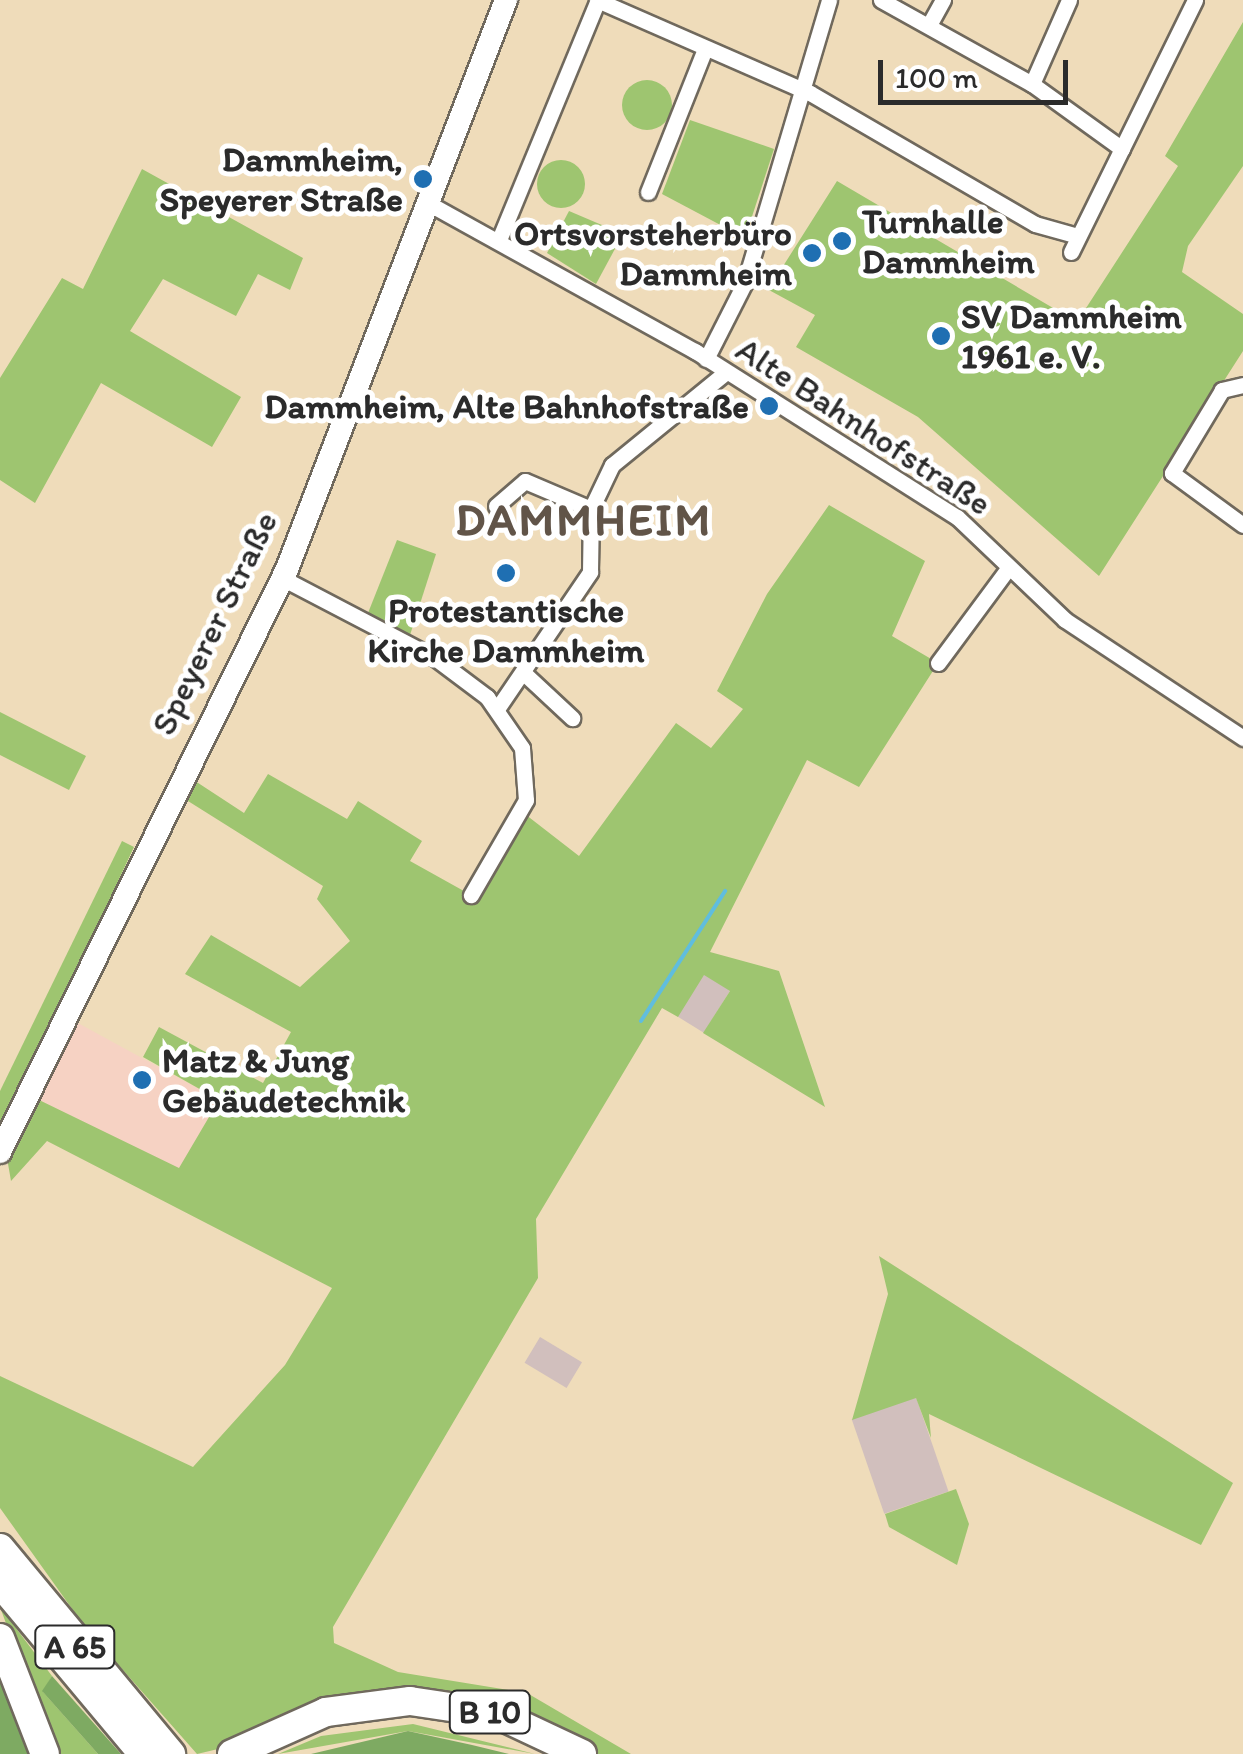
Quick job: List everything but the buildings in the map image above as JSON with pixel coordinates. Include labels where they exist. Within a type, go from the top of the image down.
[{"type":"highway","name":"A 65","points":[[0,1548],[152,1750]]},
{"type":"highway","name":"A 65","points":[[0,1584],[152,1750]]},
{"type":"highway","points":[[0,1638],[44,1754]]},
{"type":"highway","name":"B 10","points":[[232,1754],[326,1712],[410,1701],[497,1714],[582,1754]]},
{"type":"highway","name":"B 10","points":[[264,1754],[330,1726],[401,1716],[474,1724],[553,1754]]},
{"type":"street","name":"Speyerer Straße","points":[[0,1152],[282,578],[506,0]]},
{"type":"street","points":[[500,240],[597,0],[801,88],[1034,224],[1078,236]]},
{"type":"street","points":[[706,358],[742,292],[829,0]]},
{"type":"street","points":[[881,0],[1032,84],[1122,149]]},
{"type":"street","points":[[929,25],[943,0]]},
{"type":"street","points":[[1032,84],[1069,0]]},
{"type":"street","points":[[1070,252],[1195,0]]},
{"type":"street","points":[[648,192],[705,48]]},
{"type":"street","name":"Alte Bahnhofstraße","points":[[426,202],[706,358],[957,517],[1088,637],[1243,738]]},
{"type":"street","points":[[498,709],[527,676],[590,572],[591,509],[628,445],[726,372]]},
{"type":"street","points":[[1243,385],[1222,390],[1172,473],[1243,526]]},
{"type":"street","points":[[496,506],[525,481],[591,509]]},
{"type":"street","points":[[938,663],[1008,567]]},
{"type":"street","points":[[282,578],[421,650],[498,709],[528,760],[529,790],[470,896]]},
{"type":"street","points":[[527,676],[572,718]]},
{"type":"shaded area","points":[[704,974],[730,990],[704,1033],[678,1016]]},
{"type":"shaded area","points":[[65,1016],[219,1100],[179,1169],[35,1098]]},
{"type":"shaded area","points":[[540,1337],[582,1362],[567,1388],[525,1363]]},
{"type":"shaded area","points":[[916,1397],[949,1492],[884,1514],[852,1419]]},
{"type":"green space","points":[[1243,22],[1243,166],[1188,246],[1182,272],[1243,314],[1243,351],[1099,576],[918,417],[796,347],[815,315],[758,284],[763,263],[780,271],[837,181],[1077,322],[1178,166],[1165,156]]},
{"type":"green space","points":[[647,80],[665,87],[672,105],[665,123],[647,130],[629,123],[622,105],[629,87]]},
{"type":"green space","points":[[690,120],[774,149],[745,238],[662,194]]},
{"type":"green space","points":[[561,160],[578,167],[585,184],[578,201],[561,208],[544,201],[537,184],[544,167]]},
{"type":"green space","points":[[142,169],[303,258],[290,290],[258,274],[236,316],[163,279],[130,331],[241,397],[212,447],[101,383],[35,503],[0,480],[0,378],[62,278],[83,289]]},
{"type":"green space","points":[[569,211],[623,234],[596,284],[547,253]]},
{"type":"green space","points":[[829,505],[925,561],[892,636],[938,663],[859,787],[807,760],[710,952],[779,971],[825,1107],[703,1033],[730,991],[704,975],[678,1017],[662,1008],[536,1219],[538,1278],[333,1627],[334,1643],[398,1672],[527,1693],[631,1754],[589,1754],[444,1695],[197,1754],[85,1627],[0,1508],[0,1376],[193,1467],[285,1365],[332,1288],[47,1141],[11,1181],[7,1158],[35,1098],[179,1168],[219,1100],[143,1057],[159,1027],[263,1083],[291,1032],[185,974],[211,935],[300,987],[350,941],[317,899],[323,886],[180,796],[189,777],[244,813],[268,774],[347,819],[358,801],[422,841],[410,861],[471,895],[521,811],[579,856],[676,723],[711,748],[743,709],[717,691],[767,594]]},
{"type":"green space","points":[[397,540],[436,554],[410,635],[368,613]]},
{"type":"green space","points":[[0,712],[86,756],[69,790],[0,755]]},
{"type":"green space","points":[[122,841],[134,847],[0,1135],[0,1091]]},
{"type":"green space","points":[[879,1256],[1233,1483],[1201,1545],[929,1414],[931,1438],[916,1398],[852,1420],[888,1294]]},
{"type":"green space","points":[[956,1489],[969,1524],[957,1565],[889,1527],[885,1514]]},
{"type":"green space","points":[[0,1607],[52,1676],[43,1692],[98,1754],[54,1754]]},
{"type":"green space","points":[[0,1657],[34,1754],[0,1754]]},
{"type":"green space","points":[[52,1676],[121,1754],[98,1754],[42,1691]]},
{"type":"green space","points":[[413,1724],[535,1754],[408,1731],[278,1754],[321,1736]]},
{"type":"green space","points":[[408,1731],[472,1745],[509,1754],[311,1754]]},
{"type":"waterway","points":[[641,1021],[725,891]]},
{"type":"place","name":"Dammheim, Speyerer Straße","points":[[423,179]]},
{"type":"place","name":"Turnhalle Dammheim","points":[[842,241]]},
{"type":"place","name":"Ortsvorsteherbüro Dammheim","points":[[812,253]]},
{"type":"place","name":"SV Dammheim 1961 e. V.","points":[[941,336]]},
{"type":"place","name":"Dammheim, Alte Bahnhofstraße","points":[[769,406]]},
{"type":"place","name":"Protestantische Kirche Dammheim","points":[[506,573]]},
{"type":"place","name":"Matz & Jung Gebäudetechnik","points":[[142,1080]]},
{"type":"district","name":"DAMMHEIM","points":[[584,520]]}]
